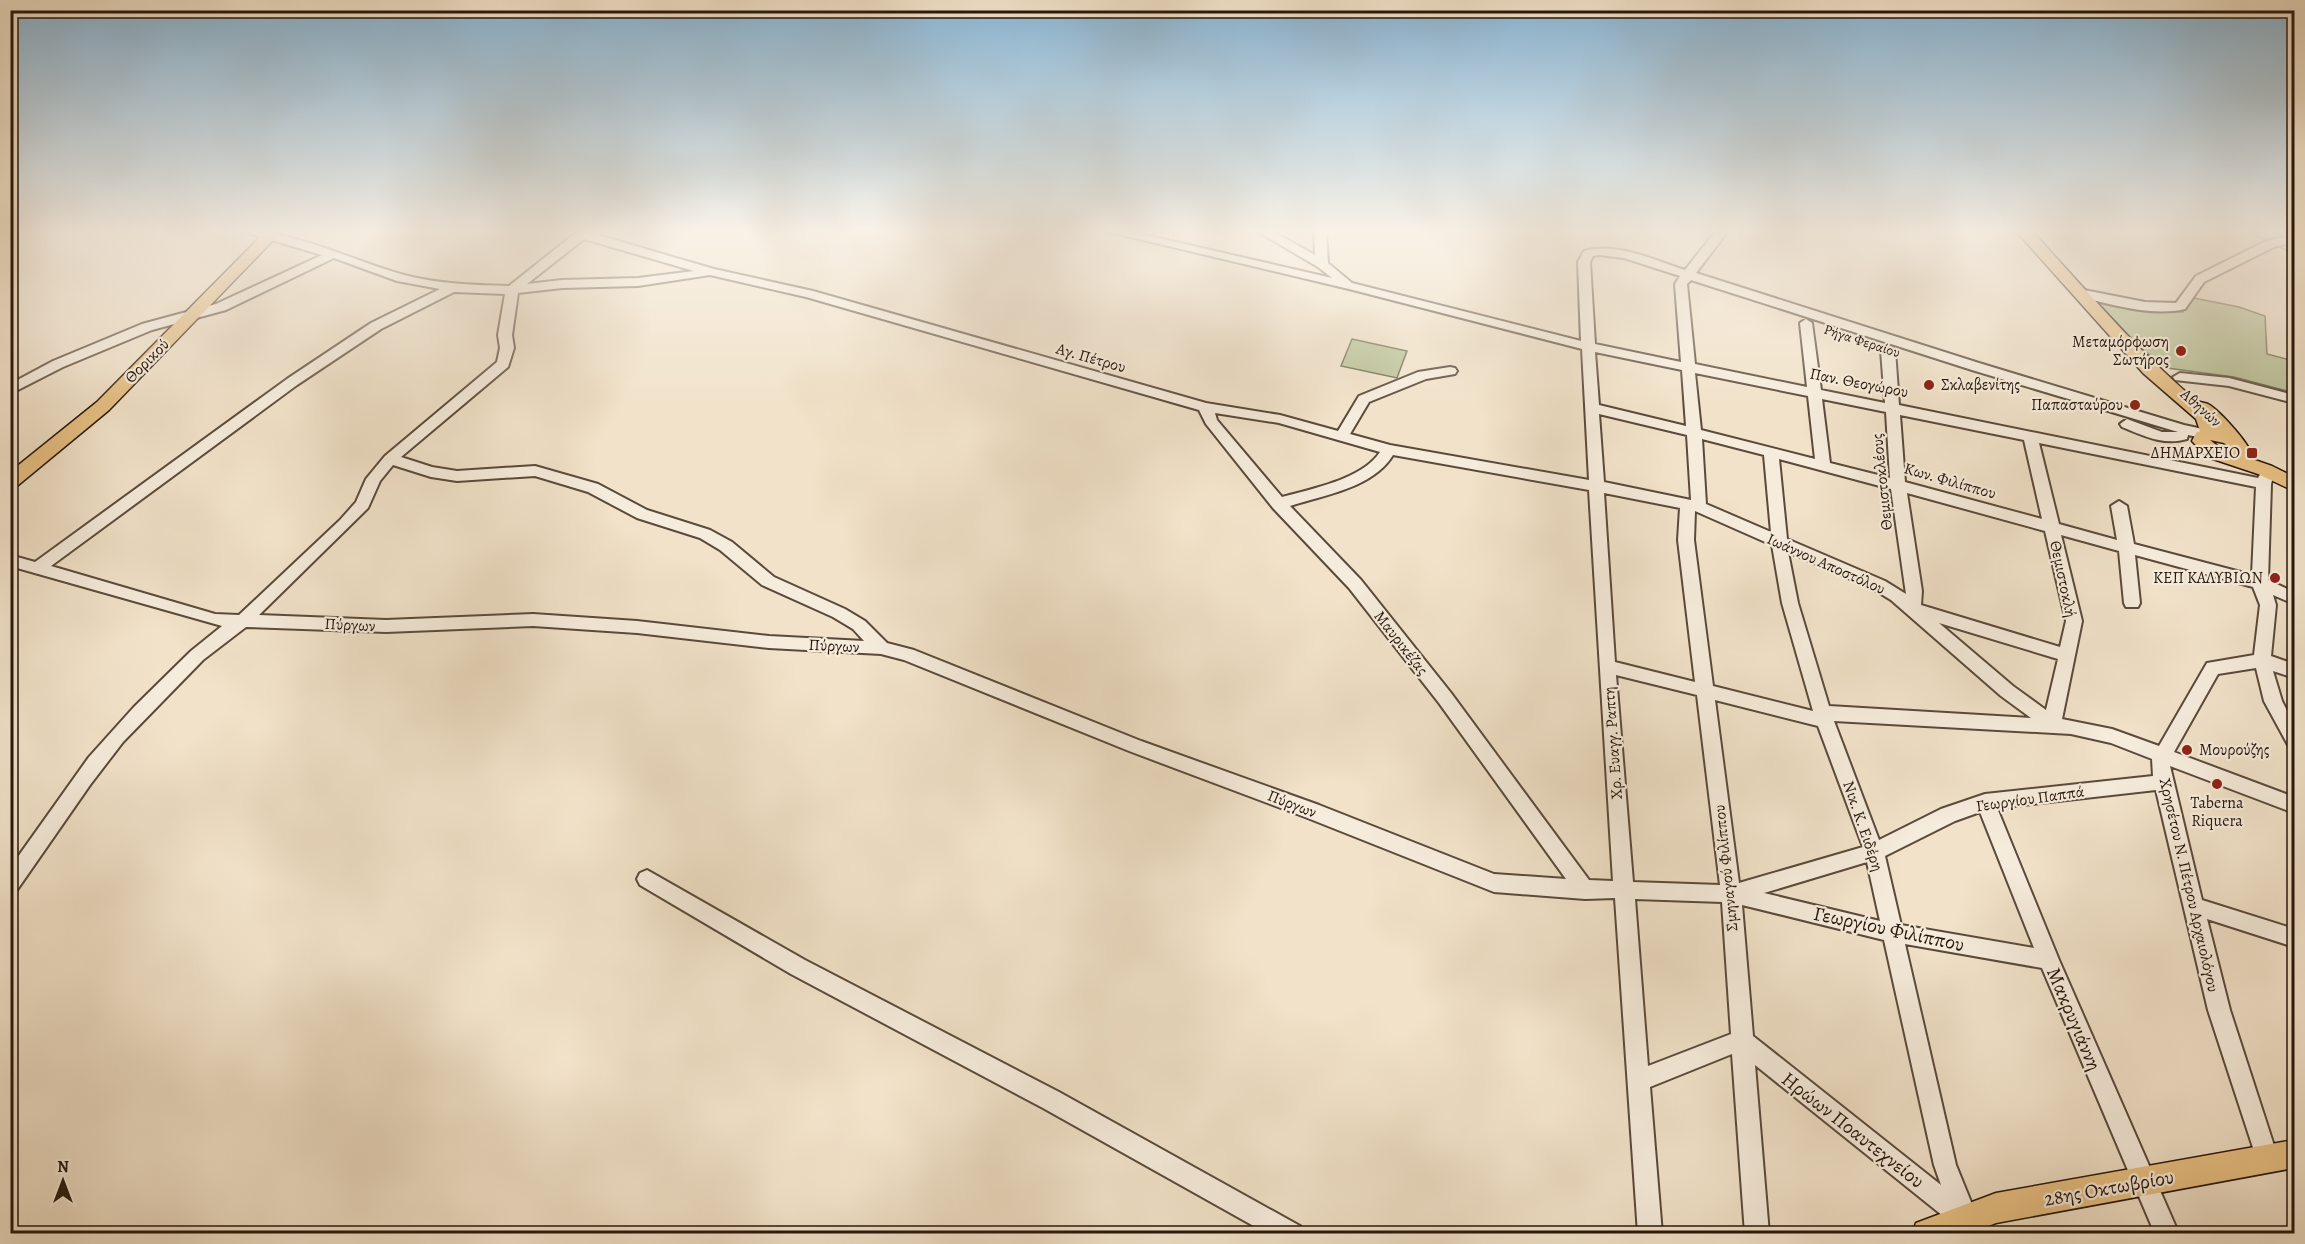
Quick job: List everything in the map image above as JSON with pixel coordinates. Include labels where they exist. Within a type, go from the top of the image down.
[{"type":"main road","name":"Θορικού","points":[[10,482],[103,406],[218,289]]},
{"type":"main road","name":"Αθηνών","points":[[2075,289],[2141,359],[2219,421],[2232,448],[2295,479]]},
{"type":"main road","name":"Αθηνών","points":[[2164,376],[2204,417],[2207,438]]},
{"type":"main road","points":[[2207,438],[2232,448],[2266,478],[2295,485]]},
{"type":"main road","name":"28ης Οκτωβρίου","points":[[1927,1233],[1969,1226],[1996,1208],[2281,1156]]},
{"type":"street","points":[[10,390],[49,368],[147,327],[192,315],[262,289]]},
{"type":"street","points":[[38,568],[292,382],[376,326],[450,289]]},
{"type":"street","points":[[484,289],[520,289]]},
{"type":"street","name":"Αγ. Πέτρου","points":[[787,289],[1204,407],[1280,419],[1389,450],[1597,486]]},
{"type":"street","name":"Παν. Θεογώρου","points":[[1362,289],[1589,346],[1813,393],[1893,407],[2030,436],[2266,478]]},
{"type":"street","name":"Χρ. Ευαγγ. Ραπτη","points":[[1585,289],[1607,666],[1650,1233]]},
{"type":"street","name":"Σμηναγού Φιλίππου","points":[[1684,289],[1687,365],[1696,432],[1693,506],[1686,540],[1731,894],[1757,1233]]},
{"type":"street","name":"Ρήγα Φεραίου","points":[[1710,289],[1888,350],[1975,371],[1989,369],[2207,438]]},
{"type":"street","name":"Ρήγα Φεραίου","points":[[1713,289],[1975,371],[2165,437],[2207,438]]},
{"type":"street","points":[[2079,293],[2172,309],[2181,306],[2193,289]]},
{"type":"street","points":[[10,884],[110,745],[187,665],[226,630],[243,621],[345,524],[363,504],[373,479],[390,459],[503,364],[507,348],[505,335],[512,290]]},
{"type":"street","points":[[1806,323],[1823,465]]},
{"type":"street","name":"Θεμιστοκλέους","points":[[1888,350],[1898,485],[1914,591],[1912,609]]},
{"type":"street","points":[[1342,436],[1364,399],[1412,379],[1450,371]]},
{"type":"street","points":[[2164,376],[2229,382],[2295,399]]},
{"type":"street","name":"Μαυρικέζας","points":[[1204,407],[1211,421],[1278,504],[1355,584],[1445,698],[1585,890]]},
{"type":"street","name":"Κων. Φιλίππου","points":[[1593,408],[1696,432],[1898,485],[2053,529],[2260,583],[2295,598]]},
{"type":"street","name":"Θεμιστοκλή","points":[[2030,436],[2074,621],[2052,724]]},
{"type":"street","points":[[1278,504],[1340,484],[1376,468],[1382,463],[1389,450]]},
{"type":"street","name":"Νικ. Κ. Ειδέρη","points":[[1771,453],[1780,543],[1790,603],[1824,717],[1874,852],[1945,1165],[1969,1226]]},
{"type":"street","points":[[390,459],[431,472],[457,476],[535,471],[593,488],[642,514],[705,534],[726,546],[768,581],[839,613],[859,625],[881,648]]},
{"type":"street","points":[[2266,478],[2260,583],[2268,605],[2262,660],[2273,700],[2295,740]]},
{"type":"street","name":"Ιωάννου Αποστόλου","points":[[1597,486],[1693,506],[1879,585],[1912,609],[2007,691],[2052,724]]},
{"type":"street","points":[[2119,506],[2127,549],[2132,603]]},
{"type":"street","name":"Πύργων","points":[[10,560],[216,620],[386,626],[533,620],[637,627],[769,642],[881,648],[908,655],[1135,746],[1312,811],[1440,863],[1494,882],[1585,890],[1624,890]]},
{"type":"street","points":[[1912,609],[2067,655]]},
{"type":"street","points":[[2262,660],[2295,671]]},
{"type":"street","name":"Χρησέτου Ν. Πέτρου Αρχαιολόγου","points":[[2262,660],[2213,668],[2160,760],[2163,782],[2219,1010],[2281,1156]]},
{"type":"street","points":[[1607,666],[1824,717],[2052,724],[2080,728],[2126,740],[2295,805]]},
{"type":"street","name":"Γεωργίου Παππά","points":[[1624,890],[1731,894],[1874,852],[1948,815],[1985,802],[2163,782]]},
{"type":"street","name":"Μακρυγιάννη","points":[[1985,802],[2049,960],[2167,1233]]},
{"type":"street","points":[[647,879],[798,967],[1051,1100],[1292,1233]]},
{"type":"street","name":"Γεωργίου Φιλίππου","points":[[1731,894],[1893,933],[2049,960]]},
{"type":"street","points":[[2193,906],[2295,938]]},
{"type":"street","points":[[1640,1080],[1741,1040]]},
{"type":"street","name":"Ηρώων Ποαυτεχνείου","points":[[1741,1040],[1969,1226]]},
{"type":"green space","points":[[2189,297],[2239,307],[2265,316],[2267,354],[2294,361],[2294,393],[2234,377],[2167,368],[2129,339],[2092,298],[2154,311],[2183,312]]},
{"type":"green space","points":[[1352,339],[1407,351],[1397,378],[1341,366]]},
{"type":"place","name":"Μεταμόρφωση Σωτήρος","points":[[2181,351]]},
{"type":"place","name":"Σκλαβενίτης","points":[[1929,385]]},
{"type":"place","name":"Παπασταύρου","points":[[2135,405]]},
{"type":"place","name":"ΔΗΜΑΡΧΕΙΟ","points":[[2252,453]]},
{"type":"place","name":"ΚΕΠ ΚΑΛΥΒΙΩΝ","points":[[2275,578]]},
{"type":"place","name":"Μουρούζης","points":[[2187,750]]},
{"type":"place","name":"Taberna Riquera","points":[[2217,784]]}]
